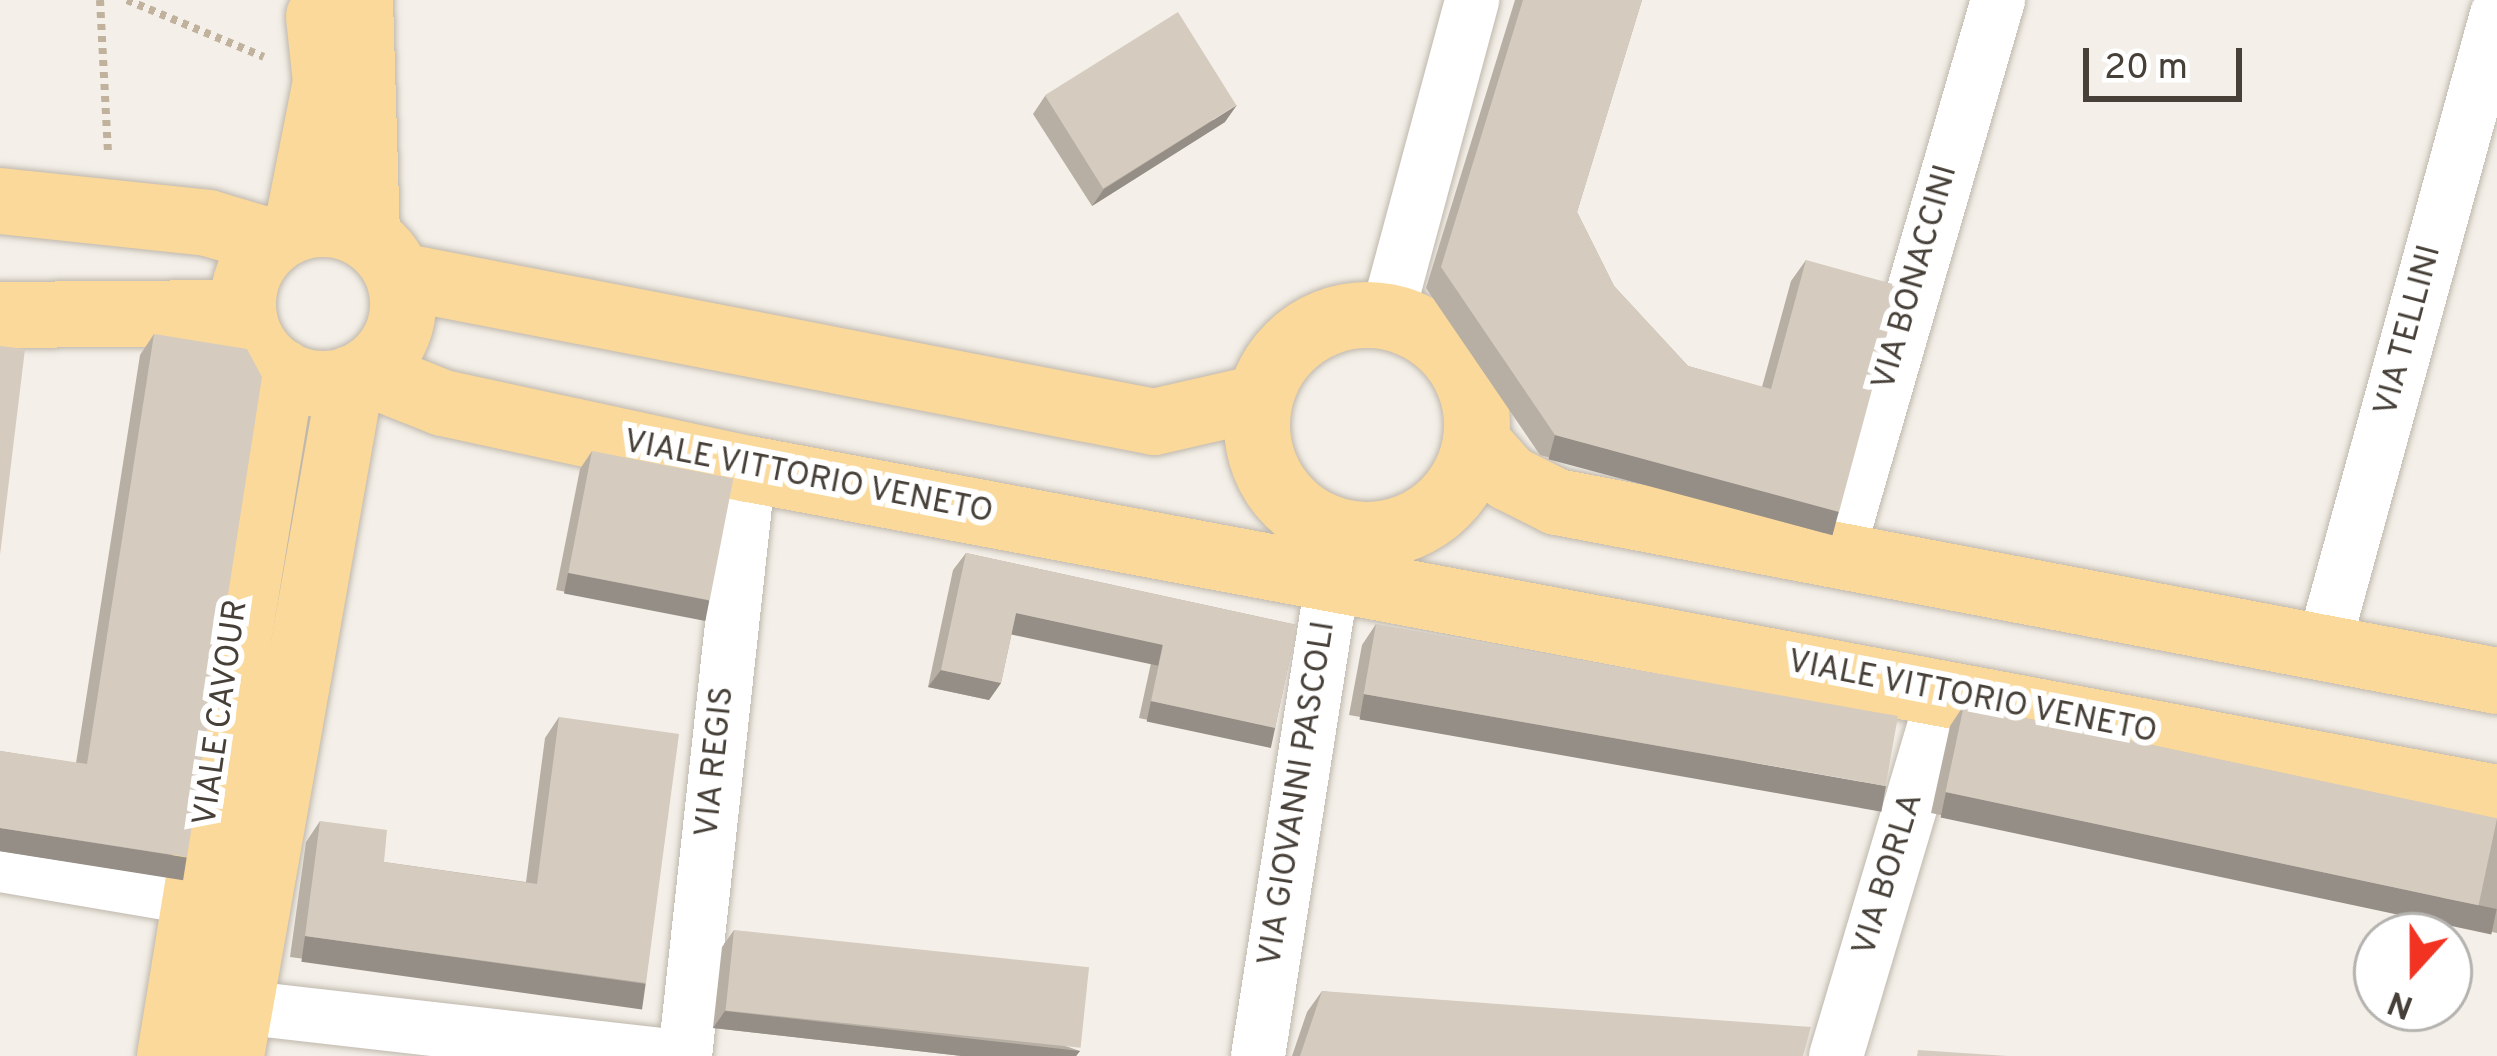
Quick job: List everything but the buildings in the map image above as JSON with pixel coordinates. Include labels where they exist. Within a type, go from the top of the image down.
[{"type":"main road","points":[[317,0],[326,82],[284,235],[255,261],[243,313],[282,372],[358,376],[400,330],[383,257],[360,0]]},
{"type":"main road","points":[[0,201],[284,235],[1154,422],[1259,398]]},
{"type":"main road","points":[[0,315],[243,313]]},
{"type":"main road","points":[[1387,316],[1446,347],[1477,408],[1477,441],[1436,512],[1335,542],[1260,455],[1259,398],[1307,333],[1387,316]]},
{"type":"main road","name":"VIALE CAVOUR","points":[[170,1056],[282,372]]},
{"type":"main road","name":"VIALE VITTORIO VENETO","points":[[358,376],[442,403],[749,469],[1255,567],[1335,542],[1446,600],[2497,798]]},
{"type":"main road","name":"VIALE CAVOUR","points":[[235,1031],[358,376]]},
{"type":"main road","points":[[1477,441],[1509,478],[1557,502],[2497,681]]},
{"type":"street","points":[[1387,316],[1472,0]]},
{"type":"street","name":"VIA BONACCINI","points":[[1837,555],[1998,0]]},
{"type":"street","name":"VIA TELLINI","points":[[2323,648],[2497,14]]},
{"type":"street","name":"VIA REGIS","points":[[685,1056],[749,469]]},
{"type":"street","name":"VIA GIOVANNI PASCOLI","points":[[1258,1056],[1335,542]]},
{"type":"street","name":"VIA BORLA","points":[[1836,1056],[1944,694]]},
{"type":"street","points":[[0,865],[195,898]]},
{"type":"street","points":[[235,1031],[670,1056]]}]
